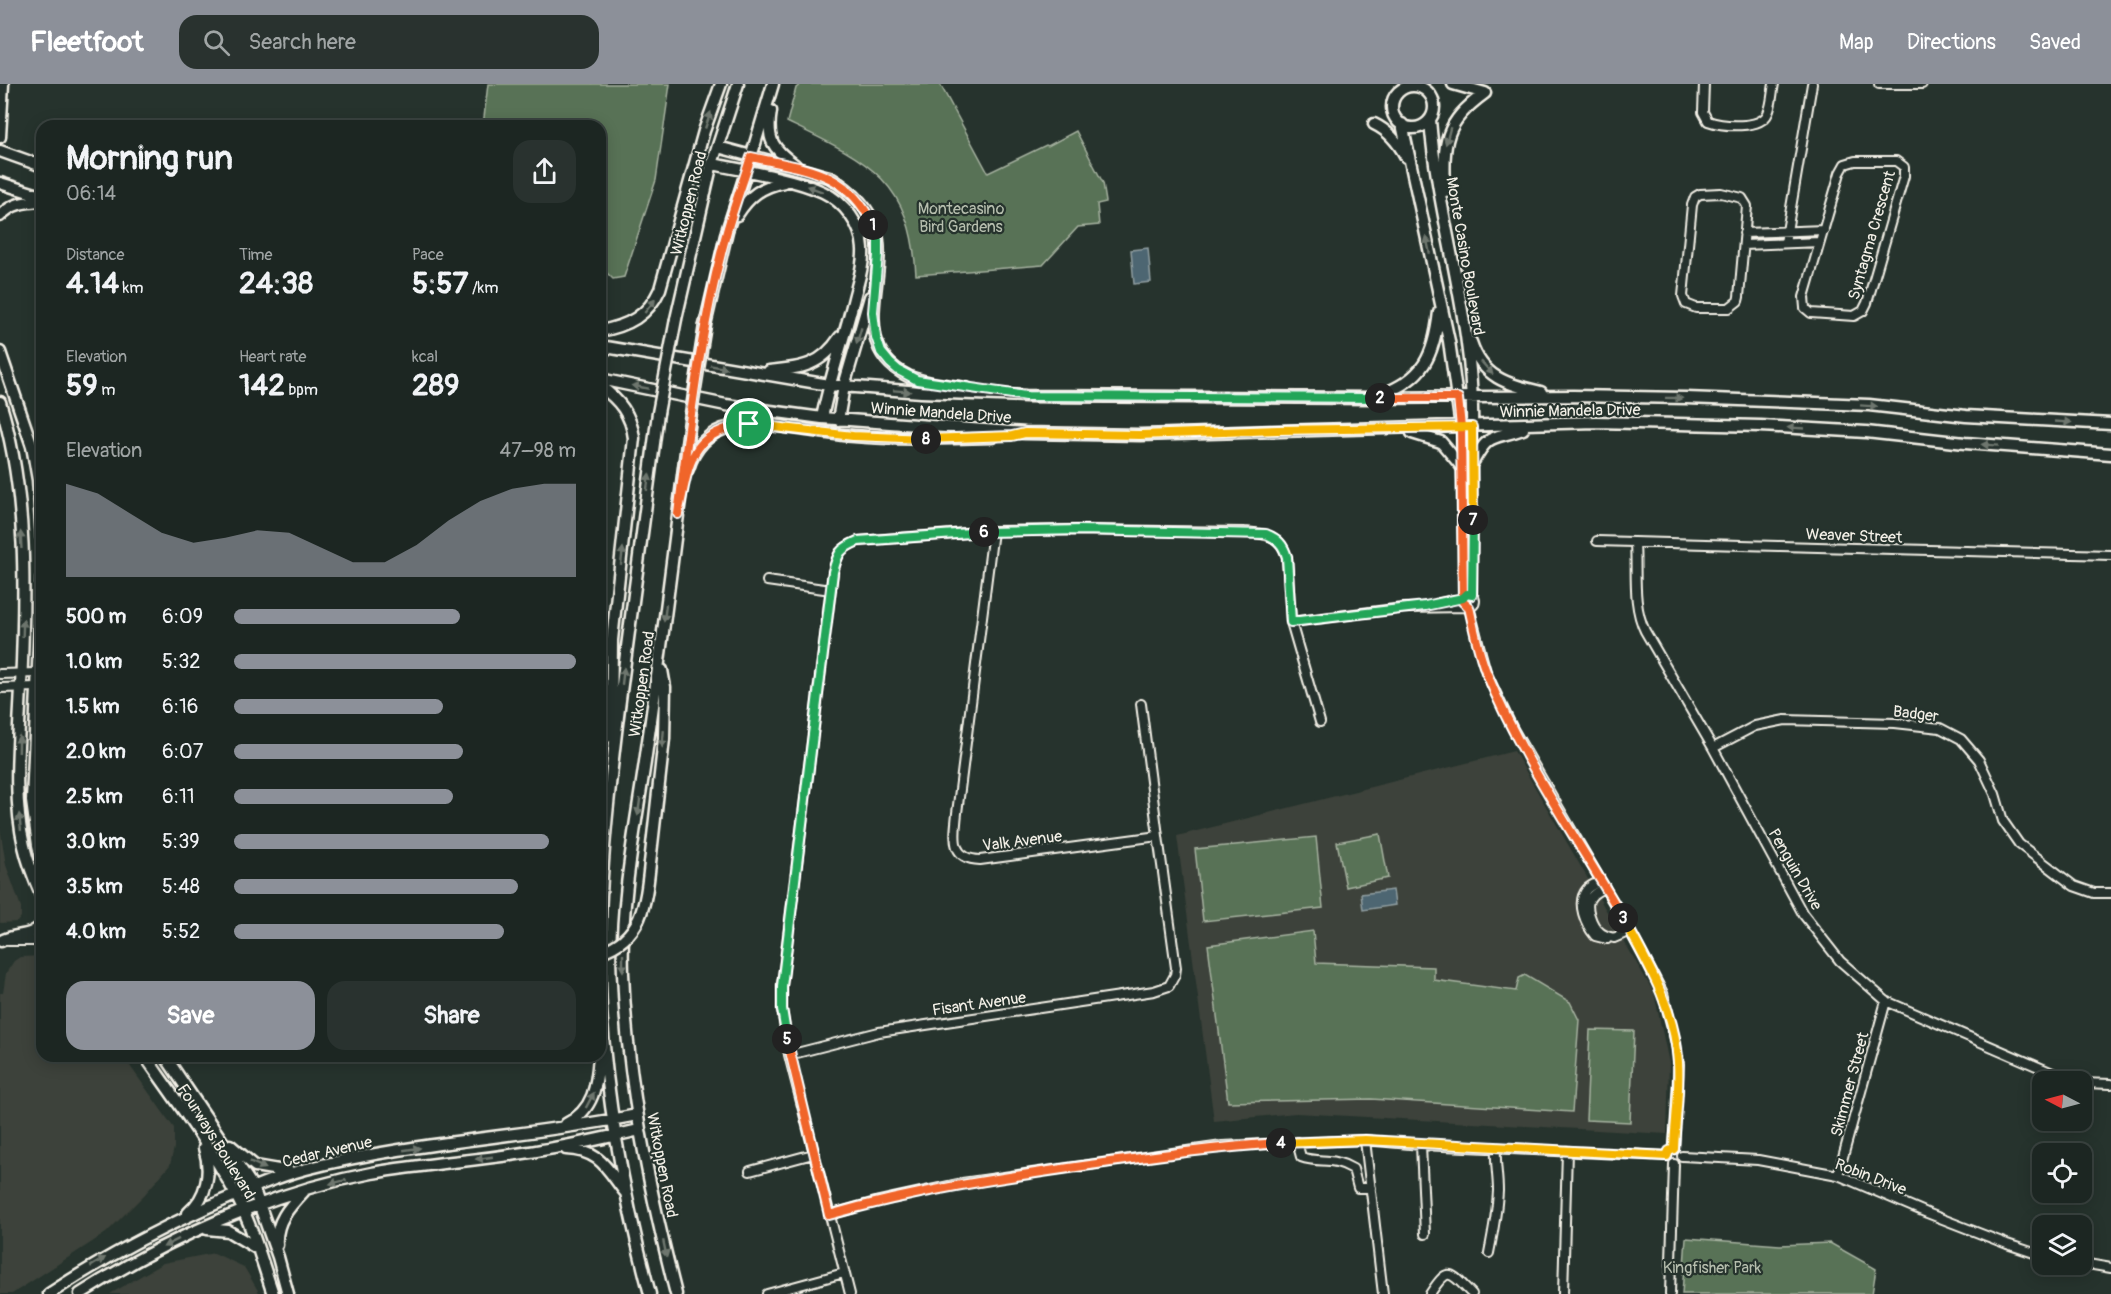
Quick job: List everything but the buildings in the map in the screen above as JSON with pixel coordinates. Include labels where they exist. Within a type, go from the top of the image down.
[{"type":"main road","points":[[0,137],[3,84]]},
{"type":"main road","points":[[606,330],[624,326],[637,319],[655,301],[704,131],[721,84]]},
{"type":"main road","name":"Witkoppen Road","points":[[606,842],[613,761],[658,413],[676,319],[712,165],[738,84]]},
{"type":"main road","points":[[774,84],[769,123],[771,140],[781,155],[800,168]]},
{"type":"main road","name":"Witkoppen Road","points":[[676,1294],[640,1130],[629,1049],[623,929],[627,884],[705,325],[727,231],[774,84]]},
{"type":"main road","points":[[1445,220],[1446,145],[1450,127],[1458,116],[1485,93],[1453,84]]},
{"type":"main road","points":[[1420,85],[1426,90],[1433,100],[1433,114],[1430,120],[1414,128],[1397,120],[1393,111],[1393,101],[1398,88],[1420,85]]},
{"type":"main road","name":"Monte Casino Boulevard","points":[[1430,120],[1432,153],[1472,374],[1473,397],[1467,427]]},
{"type":"main road","points":[[1374,124],[1395,139],[1414,177]]},
{"type":"main road","name":"Monte Casino Boulevard","points":[[1402,124],[1449,341],[1458,398],[1467,427]]},
{"type":"main road","points":[[718,147],[829,177],[845,186],[861,202],[876,229],[878,255],[873,312],[876,337],[881,352],[898,370],[925,382],[1026,396]]},
{"type":"main road","points":[[0,151],[36,164]]},
{"type":"main road","points":[[712,165],[790,181],[824,192],[850,213],[861,233],[862,267],[822,418]]},
{"type":"main road","points":[[727,231],[744,204],[758,190],[790,181]]},
{"type":"main road","points":[[0,183],[36,194]]},
{"type":"main road","points":[[0,216],[17,204],[36,202]]},
{"type":"main road","points":[[838,420],[844,386],[875,279]]},
{"type":"main road","points":[[1372,398],[1402,385],[1425,364],[1437,335],[1440,303]]},
{"type":"main road","points":[[1462,316],[1473,349],[1481,364],[1500,381],[1542,392],[1573,396]]},
{"type":"main road","points":[[750,372],[808,366],[832,349],[847,327]]},
{"type":"main road","name":"Winnie Mandela Drive","points":[[606,347],[829,385],[921,392],[1026,396],[1458,398],[1573,396],[1869,405],[1966,416],[2111,424]]},
{"type":"main road","points":[[0,352],[29,433],[36,470]]},
{"type":"main road","name":"Winnie Mandela Drive","points":[[606,380],[726,405],[822,418],[1025,433],[1140,435],[1596,422],[1761,426],[1866,432],[1965,443],[2111,454]]},
{"type":"main road","points":[[606,391],[624,408],[631,422],[634,438],[612,640],[610,722],[613,761]]},
{"type":"main road","points":[[0,403],[18,484],[24,596],[18,786],[20,821],[29,865],[36,883]]},
{"type":"main road","points":[[1473,462],[1481,448],[1491,438],[1537,423]]},
{"type":"main road","points":[[678,514],[688,466],[695,452],[712,435],[731,427],[749,424],[853,436],[910,439],[1012,436],[1025,433]]},
{"type":"main road","points":[[1389,429],[1441,441],[1462,467]]},
{"type":"main road","points":[[606,949],[626,938],[637,924],[644,907],[664,739],[664,687],[660,660]]},
{"type":"main road","points":[[36,710],[32,801],[36,830]]},
{"type":"main road","points":[[606,800],[610,788]]},
{"type":"main road","points":[[0,941],[9,936],[32,933],[36,929]]},
{"type":"main road","name":"Witkoppen Road","points":[[606,1059],[612,1120],[650,1294]]},
{"type":"main road","name":"Fourways Boulevard","points":[[149,1062],[236,1194],[273,1294]]},
{"type":"main road","name":"Fourways Boulevard","points":[[169,1062],[253,1187],[278,1257]]},
{"type":"main road","points":[[557,1129],[575,1119],[590,1102],[597,1082],[599,1062]]},
{"type":"main road","name":"Cedar Avenue","points":[[49,1294],[111,1254],[178,1221],[253,1187],[304,1170],[367,1156],[638,1115]]},
{"type":"main road","name":"Cedar Avenue","points":[[80,1294],[119,1269],[201,1229],[259,1205],[304,1190],[371,1173],[542,1150],[640,1130]]},
{"type":"main road","points":[[220,1136],[255,1166],[288,1172],[304,1170]]},
{"type":"main road","points":[[178,1221],[197,1205],[204,1190],[208,1168],[201,1138]]},
{"type":"main road","points":[[542,1150],[575,1149],[590,1153],[600,1160],[627,1195]]},
{"type":"main road","points":[[288,1294],[278,1257],[276,1236],[284,1214],[304,1190]]},
{"type":"main road","points":[[201,1229],[228,1231],[258,1250]]},
{"type":"street","points":[[1704,84],[1703,112],[1708,121],[1722,124],[1752,124],[1768,115],[1774,84]]},
{"type":"street","points":[[1785,243],[1812,84]]},
{"type":"street","points":[[1879,84],[1922,84]]},
{"type":"street","name":"Syntagma Crescent","points":[[1855,161],[1901,163],[1904,167],[1904,176],[1867,303],[1858,315],[1814,314],[1805,308],[1804,297],[1824,230],[1840,173],[1845,164],[1855,161]]},
{"type":"street","points":[[1722,193],[1742,198],[1747,206],[1744,233],[1739,297],[1733,306],[1704,309],[1686,304],[1683,289],[1692,205],[1695,196],[1722,193]]},
{"type":"street","points":[[1744,233],[1824,230]]},
{"type":"street","points":[[1744,245],[1820,242]]},
{"type":"street","points":[[1466,596],[1473,519],[1473,462],[1467,427]]},
{"type":"street","points":[[1466,596],[1462,467],[1467,427]]},
{"type":"street","points":[[1462,488],[1473,487]]},
{"type":"street","points":[[1463,519],[1473,519]]},
{"type":"street","points":[[850,1294],[789,1055],[782,1009],[782,986],[831,590],[837,557],[843,548],[858,541],[993,531],[1080,530],[1266,534],[1284,546],[1287,557],[1291,622],[1320,722]]},
{"type":"street","name":"Valk Avenue","points":[[993,531],[957,813],[954,839],[956,848],[965,857],[980,860],[1158,836]]},
{"type":"street","name":"Weaver Street","points":[[1597,541],[2111,555]]},
{"type":"street","name":"Penguin Drive","points":[[1635,543],[1637,599],[1641,624],[1713,748],[1803,914],[1840,961],[1886,1001],[2048,1071]]},
{"type":"street","points":[[767,581],[831,590]]},
{"type":"street","points":[[1291,622],[1425,606],[1466,596],[1475,602],[1468,607],[1425,606]]},
{"type":"street","points":[[1468,607],[1486,672],[1509,720],[1663,993],[1676,1042],[1678,1064],[1674,1149]]},
{"type":"street","points":[[0,674],[36,673]]},
{"type":"street","points":[[0,688],[36,687]]},
{"type":"street","points":[[1141,704],[1158,836]]},
{"type":"street","name":"Badger","points":[[1713,748],[1755,726],[1785,720],[1895,723],[1940,728],[1961,739],[1979,760],[1995,794],[2003,821],[2019,844],[2074,886],[2094,893],[2111,893]]},
{"type":"street","name":"Fisant Avenue","points":[[789,1055],[879,1032],[1166,988],[1172,982],[1176,968],[1158,836]]},
{"type":"street","points":[[1603,884],[1587,889],[1584,896],[1585,922],[1595,936],[1605,939],[1630,931]]},
{"type":"street","points":[[0,941],[36,941]]},
{"type":"street","name":"Skimmer Street","points":[[1838,1175],[1886,1001]]},
{"type":"street","name":"Penguin Drive","points":[[2092,1083],[2111,1084]]},
{"type":"street","points":[[829,1215],[879,1201],[962,1183],[1222,1146],[1365,1140],[1421,1145],[1667,1156]]},
{"type":"street","points":[[1365,1140],[1383,1294]]},
{"type":"street","points":[[1298,1142],[1301,1157],[1307,1160],[1335,1161],[1345,1164],[1353,1169],[1358,1188],[1371,1188]]},
{"type":"street","points":[[1421,1145],[1425,1234]]},
{"type":"street","points":[[1489,1253],[1496,1223],[1498,1192],[1496,1148]]},
{"type":"street","points":[[1667,1156],[1669,1151],[1674,1149]]},
{"type":"street","points":[[1674,1149],[1682,1156],[1679,1162],[1674,1164]]},
{"type":"street","points":[[1563,1294],[1567,1151]]},
{"type":"street","points":[[750,1171],[813,1154]]},
{"type":"street","points":[[1667,1156],[1674,1164]]},
{"type":"street","name":"Robin Drive","points":[[1682,1156],[1758,1160],[1838,1175],[1947,1221],[2032,1252]]},
{"type":"street","points":[[1670,1294],[1674,1164]]},
{"type":"street","points":[[2092,1265],[2111,1268]]},
{"type":"street","points":[[767,1294],[844,1274]]},
{"type":"street","points":[[1430,1294],[1446,1275],[1454,1275],[1472,1294]]},
{"type":"shaded area","points":[[1514,751],[1654,993],[1669,1063],[1667,1134],[1296,1113],[1214,1121],[1177,836]]},
{"type":"shaded area","points":[[0,828],[6,865],[21,907],[21,917],[17,922],[0,923]]},
{"type":"shaded area","points":[[36,956],[36,1062],[127,1062],[174,1128],[174,1148],[170,1165],[106,1233],[12,1294],[0,1294],[0,993],[3,993],[6,973],[14,961],[20,957]]},
{"type":"shaded area","points":[[214,1253],[244,1267],[260,1294],[110,1294],[163,1263]]},
{"type":"green space","points":[[488,84],[670,84],[656,180],[624,277],[613,279],[606,272],[606,120],[484,120]]},
{"type":"green space","name":"Montecasino Bird Gardens","points":[[801,84],[940,84],[988,173],[1076,131],[1103,183],[1106,202],[1097,204],[1099,225],[1078,227],[1043,265],[916,275],[912,242],[905,216],[894,194],[879,176],[840,148],[787,122],[796,88]]},
{"type":"green space","points":[[1380,834],[1388,878],[1346,887],[1337,842]]},
{"type":"green space","points":[[1316,837],[1323,908],[1203,921],[1195,849]]},
{"type":"green space","points":[[1313,931],[1316,963],[1434,967],[1434,980],[1516,991],[1519,978],[1525,975],[1570,1002],[1579,1020],[1572,1112],[1371,1099],[1228,1102],[1208,945]]},
{"type":"green space","points":[[1590,1030],[1634,1031],[1630,1122],[1586,1120]]},
{"type":"green space","name":"Kingfisher Park","points":[[1686,1238],[1780,1245],[1830,1243],[1876,1269],[1872,1294],[1682,1294]]},
{"type":"water","points":[[1148,248],[1151,282],[1134,284],[1131,250]]},
{"type":"water","points":[[1393,890],[1395,905],[1363,910],[1361,894]]},
{"type":"route","points":[[749,424],[717,431],[700,445],[688,466],[678,514],[705,325],[727,231],[751,157],[829,177],[845,186],[861,202],[876,229],[878,241],[873,312],[876,337],[881,352],[890,363],[917,380],[1026,396],[1458,398],[1461,427],[1464,597],[1462,600],[1465,606],[1469,607],[1486,672],[1513,729],[1630,931],[1663,993],[1676,1042],[1678,1064],[1674,1149],[1669,1151],[1667,1156],[1421,1145],[1365,1140],[1222,1146],[962,1183],[879,1201],[829,1215],[789,1055],[782,1009],[782,986],[833,572],[837,557],[843,548],[858,541],[993,531],[1080,530],[1266,534],[1284,546],[1287,557],[1291,622],[1425,606],[1463,598],[1464,597],[1467,594],[1472,595],[1472,427],[1461,427],[1389,429],[1278,430],[1140,435],[1025,433],[1012,436],[910,439],[853,436],[749,424]]}]
